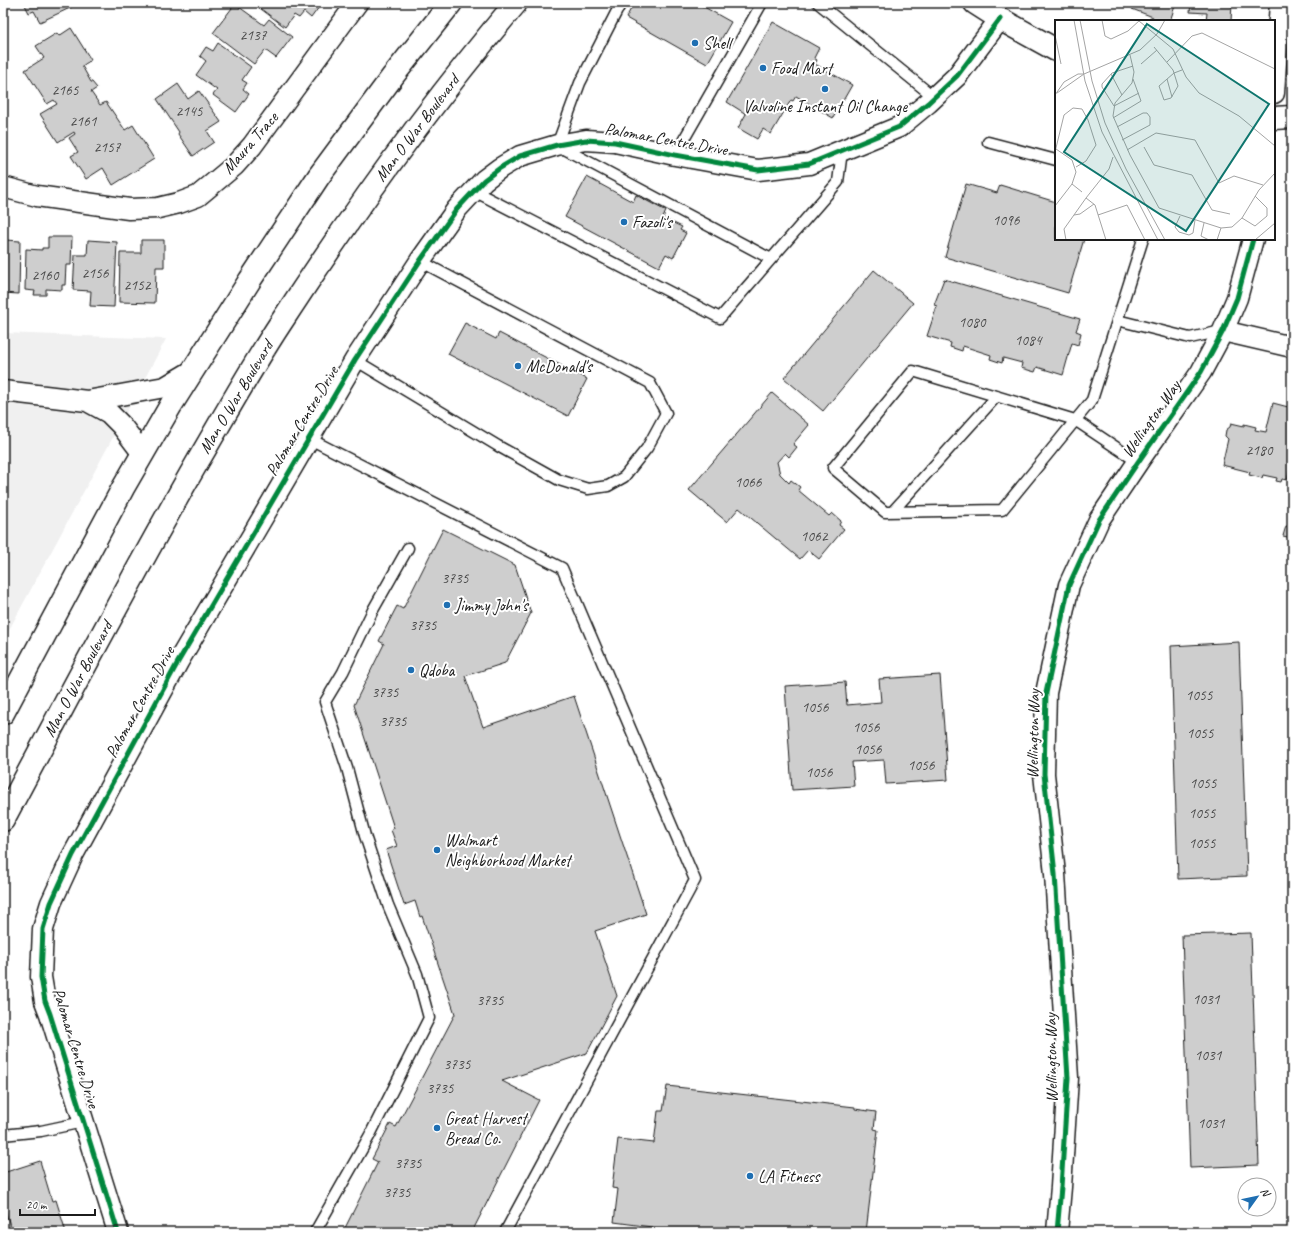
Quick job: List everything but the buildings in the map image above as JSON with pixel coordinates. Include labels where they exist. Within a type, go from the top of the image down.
[{"type":"main road","points":[[3,713],[119,495],[192,371],[319,176],[393,76],[451,3]]},
{"type":"main road","name":"Man O War Boulevard","points":[[3,820],[166,517],[280,324],[394,156],[476,50],[516,3]]},
{"type":"main road","points":[[975,3],[1000,19],[1055,49]]},
{"type":"main road","points":[[1275,118],[1292,117]]},
{"type":"street","name":"Maura Trace","points":[[3,187],[37,196],[129,209],[158,208],[180,203],[198,196],[234,166],[252,146],[357,3]]},
{"type":"street","points":[[1275,78],[1280,3]]},
{"type":"street","name":"Palomar Centre Drive","points":[[118,1232],[45,1001],[41,977],[44,929],[51,903],[73,854],[178,662],[308,438],[355,360],[420,261],[457,209],[484,180],[520,156],[557,145],[586,140],[615,142],[675,155],[758,170],[809,164],[899,127],[957,76],[1000,19]]},
{"type":"street","name":"Wellington Way","points":[[1056,1232],[1061,1187],[1068,1078],[1055,874],[1044,774],[1046,693],[1069,585],[1099,520],[1201,372],[1223,331],[1237,298],[1253,240]]},
{"type":"street","points":[[1223,331],[1292,347]]},
{"type":"street","points":[[3,391],[87,401],[165,387],[192,371]]},
{"type":"street","points":[[87,401],[113,417],[143,454]]},
{"type":"lane","points":[[621,3],[580,83],[557,145],[772,259]]},
{"type":"lane","points":[[675,155],[762,3]]},
{"type":"lane","points":[[818,3],[934,97]]},
{"type":"lane","points":[[988,142],[1055,160]]},
{"type":"lane","points":[[474,191],[720,318],[838,182],[842,151]]},
{"type":"lane","points":[[1138,462],[1075,420],[914,371],[833,468],[884,512],[1002,510],[1075,420],[1092,400],[1143,240]]},
{"type":"lane","points":[[355,360],[498,446],[559,480],[588,489],[608,486],[624,477],[647,448],[666,413],[650,383],[420,261]]},
{"type":"lane","points":[[1117,320],[1190,338],[1223,331]]},
{"type":"lane","points":[[892,512],[997,396]]},
{"type":"lane","points":[[308,438],[562,568],[695,880],[505,1232]]},
{"type":"lane","points":[[315,1232],[370,1135],[429,1018],[417,974],[388,905],[365,836],[347,768],[325,702],[343,672],[373,610],[408,548]]},
{"type":"lane","points":[[3,1136],[83,1122]]},
{"type":"shaded area","points":[[3,333],[166,339],[3,641]]},
{"type":"cycle path","points":[[118,1232],[45,1001],[41,977],[43,929],[51,903],[73,855],[178,662],[355,360],[420,261],[457,209],[484,180],[520,156],[557,145],[586,140],[615,142],[675,155],[758,170],[809,164],[899,127],[957,76],[1000,19]]},
{"type":"cycle path","points":[[1057,1232],[1068,1078],[1055,874],[1044,774],[1046,693],[1069,585],[1099,520],[1201,372],[1223,331],[1237,298],[1253,240]]},
{"type":"place","name":"Shell","points":[[695,43]]},
{"type":"place","name":"Food Mart","points":[[763,68]]},
{"type":"place","name":"Valvoline Instant Oil Change","points":[[825,89]]},
{"type":"place","name":"Fazoli's","points":[[624,222]]},
{"type":"place","name":"McDonald's","points":[[518,366]]},
{"type":"place","name":"Jimmy John's","points":[[447,605]]},
{"type":"place","name":"Qdoba","points":[[411,670]]},
{"type":"place","name":"Walmart Neighborhood Market","points":[[437,850]]},
{"type":"place","name":"Great Harvest Bread Co.","points":[[437,1128]]},
{"type":"place","name":"LA Fitness","points":[[750,1176]]}]
